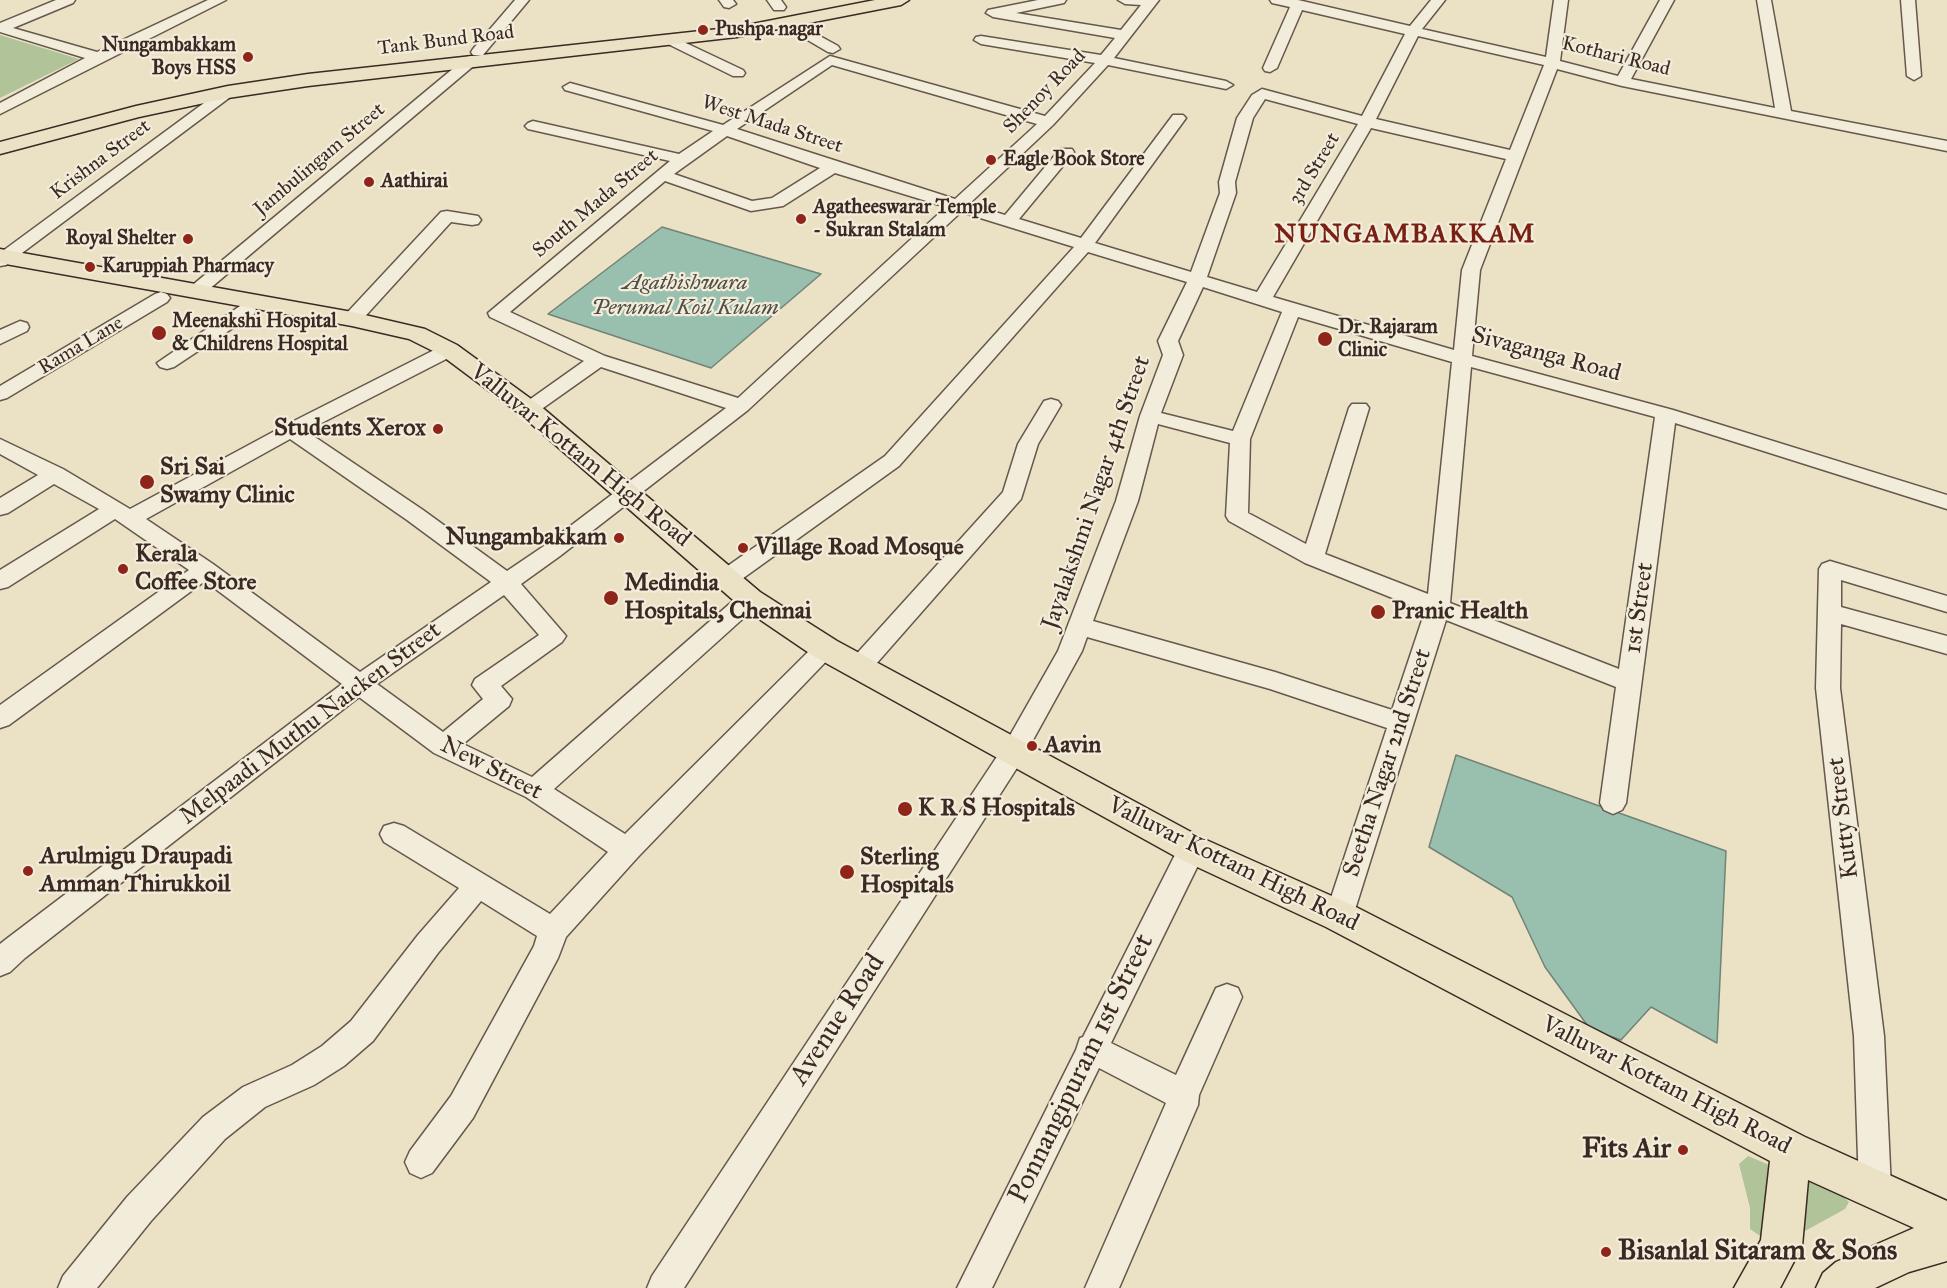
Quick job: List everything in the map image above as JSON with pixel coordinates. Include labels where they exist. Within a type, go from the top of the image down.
[{"type":"main road","name":"Tank Bund Road","points":[[668,38],[871,0]]},
{"type":"main road","name":"Tank Bund Road","points":[[0,146],[134,108],[306,72],[737,32],[780,10],[901,0]]},
{"type":"main road","name":"Tank Bund Road","points":[[0,146],[228,92],[475,56]]},
{"type":"main road","name":"Valluvar Kottam High Road","points":[[1,261],[195,292],[417,334],[449,350],[529,409],[750,599],[826,648],[1013,753],[1192,849],[1339,916],[1791,1151],[1947,1222]]},
{"type":"main road","name":"Valluvar Kottam High Road","points":[[1,261],[104,290],[247,310],[348,328],[417,334]]},
{"type":"main road","points":[[1756,1288],[1781,1246],[1791,1151]]},
{"type":"main road","points":[[1838,1288],[1851,1277],[1905,1252],[1947,1240]]},
{"type":"street","points":[[0,28],[68,0]]},
{"type":"street","points":[[0,109],[98,57],[219,0]]},
{"type":"street","name":"Jambulingam Street","points":[[195,292],[475,56],[522,0]]},
{"type":"street","points":[[1059,0],[993,12],[1125,35]]},
{"type":"street","points":[[1125,0],[1151,1]]},
{"type":"street","name":"Kothari Road","points":[[1277,0],[1414,30],[1623,82],[1947,146]]},
{"type":"street","name":"3rd Street","points":[[1262,300],[1367,122],[1414,30],[1438,0]]},
{"type":"street","name":"Seetha Nagar 2nd Street","points":[[1339,916],[1438,607],[1472,270],[1514,156],[1552,63],[1561,0]]},
{"type":"street","points":[[1623,82],[1667,0]]},
{"type":"street","points":[[1764,0],[1784,114]]},
{"type":"street","points":[[1908,0],[1914,76]]},
{"type":"street","name":"Shenoy Road","points":[[741,406],[1048,122],[1105,60],[1151,1]]},
{"type":"street","points":[[1270,68],[1298,4]]},
{"type":"street","points":[[780,10],[833,49]]},
{"type":"street","points":[[0,28],[98,57]]},
{"type":"street","points":[[668,38],[738,73]]},
{"type":"street","points":[[981,40],[1105,60],[1226,85]]},
{"type":"street","name":"South Mada Street","points":[[598,360],[497,313],[682,159],[830,60],[1048,122]]},
{"type":"street","name":"West Mada Street","points":[[570,87],[725,130],[833,168],[959,205]]},
{"type":"street","name":"Krishna Street","points":[[1,261],[228,92]]},
{"type":"street","name":"Jayalakshmi Nagar 4th Street","points":[[1013,753],[1070,651],[1127,501],[1150,416],[1173,355],[1168,341],[1197,280],[1228,193],[1227,182],[1245,118],[1262,94],[1367,122]]},
{"type":"street","points":[[727,578],[892,461],[1084,246],[1178,118]]},
{"type":"street","points":[[1367,122],[1514,156]]},
{"type":"street","points":[[533,126],[682,159]]},
{"type":"street","points":[[1009,221],[1066,152]]},
{"type":"street","points":[[663,176],[751,206],[777,202],[833,168]]},
{"type":"street","name":"Sivaganga Road","points":[[959,205],[1262,300],[1463,360],[1666,414],[1947,502]]},
{"type":"street","points":[[352,320],[447,216],[472,220]]},
{"type":"street","name":"Rama Lane","points":[[0,394],[161,298]]},
{"type":"street","points":[[1292,309],[1240,439],[1237,516],[1312,558],[1630,683]]},
{"type":"street","points":[[167,363],[247,310]]},
{"type":"street","points":[[0,338],[20,327]]},
{"type":"street","points":[[0,581],[122,514],[449,350]]},
{"type":"street","points":[[529,409],[598,360],[741,406]]},
{"type":"street","points":[[860,666],[1013,494],[1028,444],[1051,405]]},
{"type":"street","name":"Melpaadi Muthu Naicken Street","points":[[5,949],[358,685],[629,494],[741,406]]},
{"type":"street","points":[[1312,558],[1359,408]]},
{"type":"street","name":"1st Street","points":[[1613,803],[1666,414]]},
{"type":"street","points":[[1150,416],[1240,439]]},
{"type":"street","points":[[291,430],[415,515],[506,582],[554,636],[484,686],[500,699],[443,746]]},
{"type":"street","name":"New Street","points":[[0,445],[55,474],[122,514],[205,570],[443,746],[535,790],[627,850]]},
{"type":"street","points":[[0,508],[55,474]]},
{"type":"street","name":"Kutty Street","points":[[1875,1189],[1869,1036],[1828,688],[1830,569],[1947,604]]},
{"type":"street","points":[[0,718],[205,570]]},
{"type":"street","points":[[535,790],[750,599]]},
{"type":"street","points":[[1829,612],[1947,645]]},
{"type":"street","points":[[1079,626],[1275,681],[1401,723]]},
{"type":"street","points":[[421,1162],[462,1107],[548,950],[553,931],[627,850],[826,648]]},
{"type":"street","name":"Avenue Road","points":[[664,1288],[1013,753]]},
{"type":"street","points":[[394,834],[553,931]]},
{"type":"street","name":"Ponnangipuram 1st Street","points":[[974,1288],[1091,1048],[1192,849]]},
{"type":"street","points":[[75,1288],[139,1209],[214,1128],[254,1097],[303,1075],[333,1056],[362,1031],[428,944],[477,886]]},
{"type":"street","points":[[1102,1288],[1227,997]]},
{"type":"street","points":[[1091,1048],[1184,1095]]},
{"type":"shaded area","points":[[0,35],[79,59],[0,98]]},
{"type":"shaded area","points":[[1748,1156],[1841,1195],[1849,1202],[1845,1209],[1776,1247],[1750,1229],[1750,1208],[1739,1164]]},
{"type":"water","name":"Agathishwara Perumal Koil Kulam","points":[[662,227],[821,274],[711,368],[548,314]]},
{"type":"water","points":[[1456,755],[1726,851],[1717,1043],[1651,1007],[1621,1040],[1590,1029],[1545,967],[1512,897],[1429,847]]},
{"type":"place","name":"Pushpa nagar","points":[[703,30]]},
{"type":"place","name":"Nungambakkam Boys HSS","points":[[248,57]]},
{"type":"place","name":"Eagle Book Store","points":[[991,160]]},
{"type":"place","name":"Aathirai","points":[[369,182]]},
{"type":"place","name":"Agatheeswarar Temple - Sukran Stalam","points":[[801,219]]},
{"type":"place","name":"Royal Shelter","points":[[188,239]]},
{"type":"place","name":"Karuppiah Pharmacy","points":[[90,267]]},
{"type":"place","name":"Meenakshi Hospital & Childrens Hospital","points":[[159,333]]},
{"type":"place","name":"Dr. Rajaram Clinic","points":[[1325,339]]},
{"type":"place","name":"Students Xerox","points":[[438,429]]},
{"type":"place","name":"Sri Sai Swamy Clinic","points":[[147,482]]},
{"type":"place","name":"Nungambakkam","points":[[619,538]]},
{"type":"place","name":"Village Road Mosque","points":[[743,548]]},
{"type":"place","name":"Kerala Coffee Store","points":[[123,569]]},
{"type":"place","name":"Medindia Hospitals, Chennai","points":[[611,598]]},
{"type":"place","name":"Pranic Health","points":[[1378,612]]},
{"type":"place","name":"Aavin","points":[[1032,746]]},
{"type":"place","name":"K R S Hospitals","points":[[905,809]]},
{"type":"place","name":"Arulmigu Draupadi Amman Thirukkoil","points":[[28,871]]},
{"type":"place","name":"Sterling Hospitals","points":[[847,872]]},
{"type":"place","name":"Fits Air","points":[[1683,1150]]},
{"type":"place","name":"Bisanlal Sitaram & Sons","points":[[1606,1252]]},
{"type":"district","name":"NUNGAMBAKKAM","points":[[1405,236]]}]
